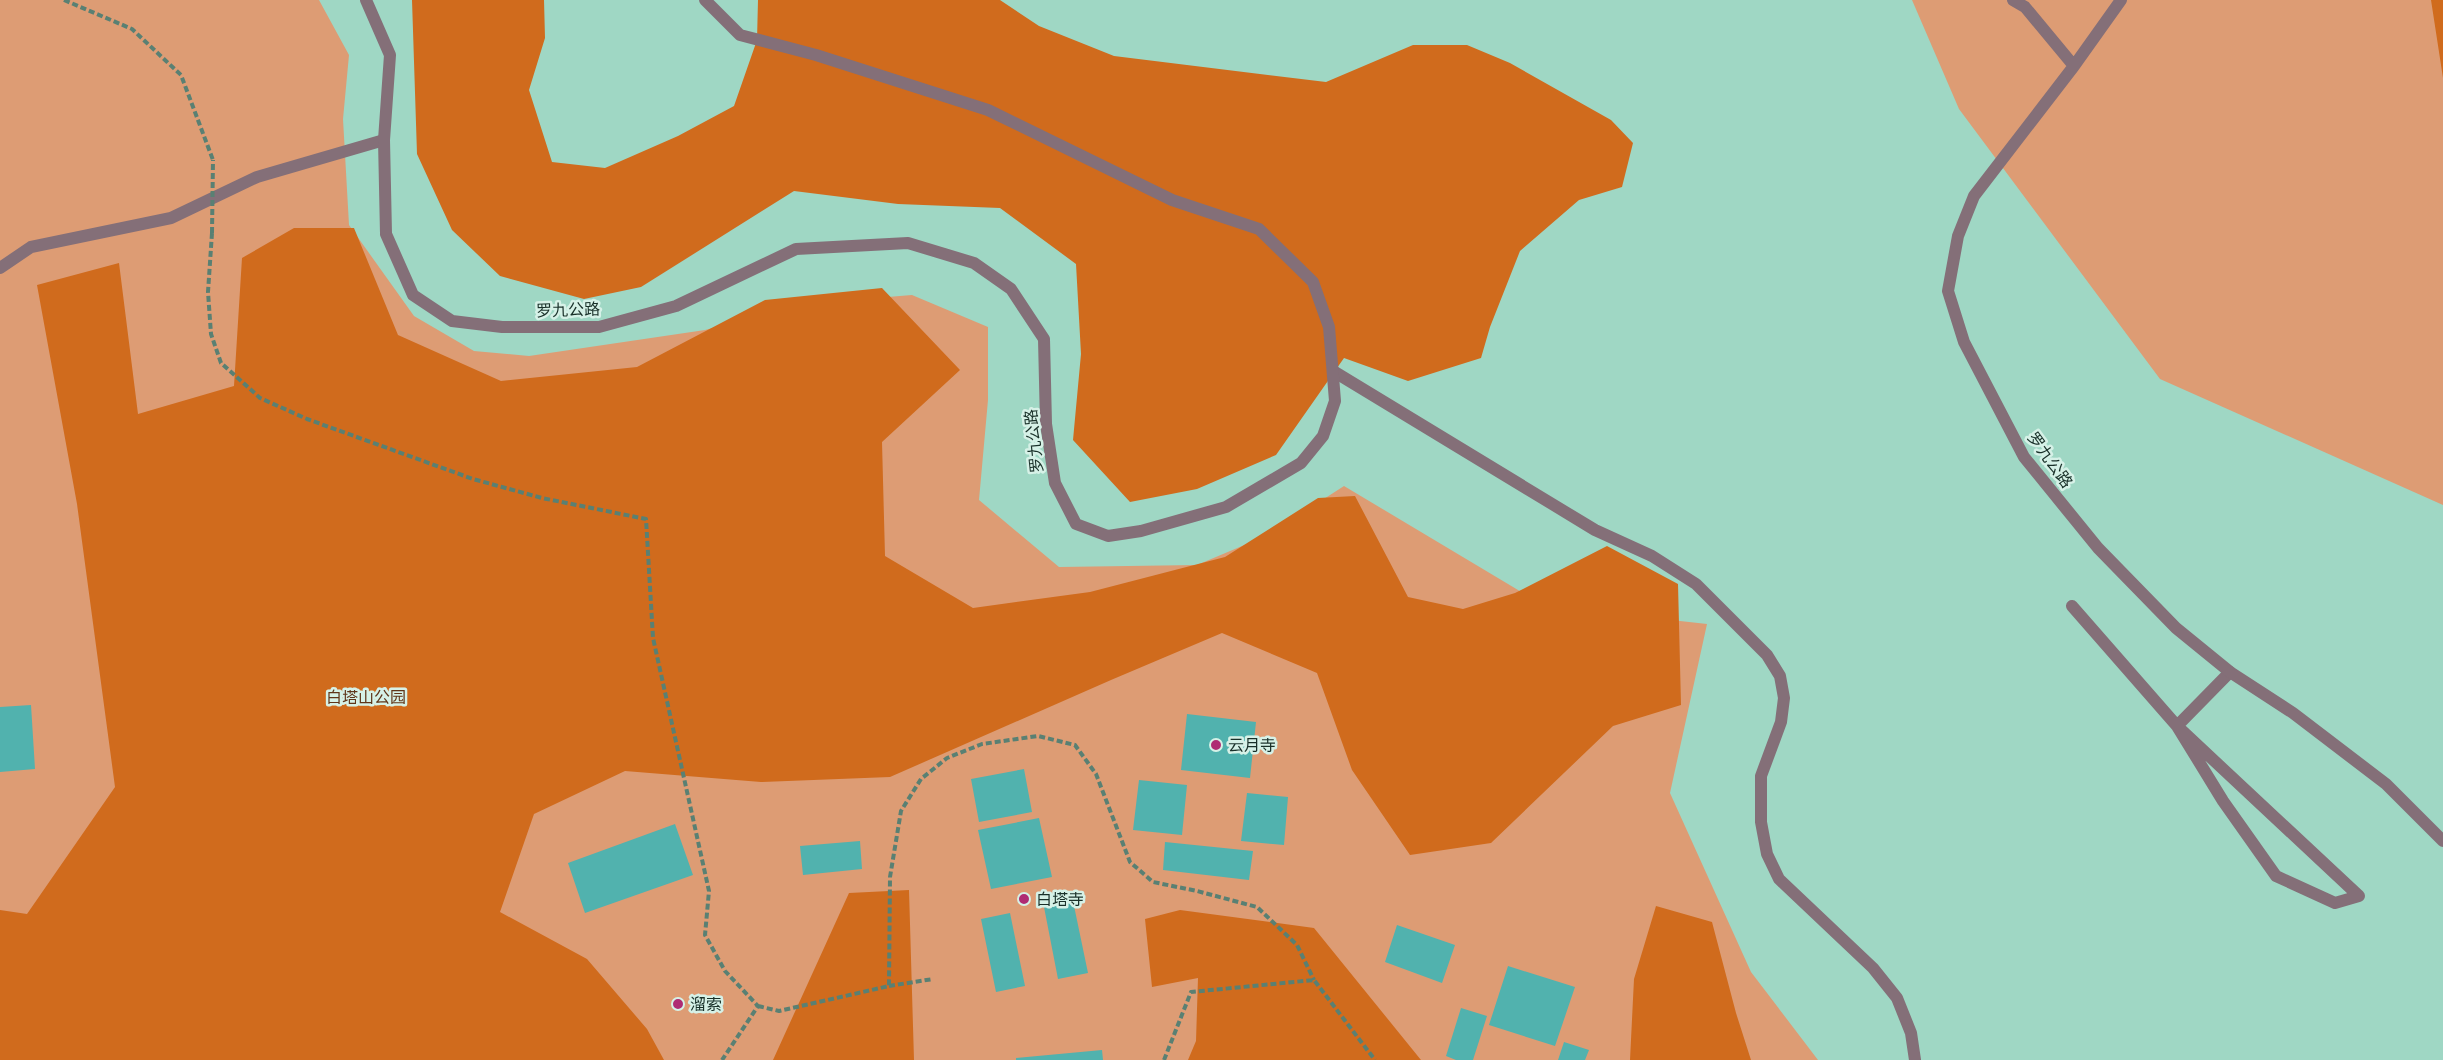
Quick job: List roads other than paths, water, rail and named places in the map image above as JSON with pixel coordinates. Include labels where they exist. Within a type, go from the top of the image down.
[{"type":"street","name":"罗九公路","points":[[366,0],[390,55],[384,140],[386,234],[413,295],[452,321],[502,327],[599,327],[676,306],[796,249],[908,243],[974,263],[1011,290],[1044,339],[1046,424],[1055,483],[1076,524],[1108,536],[1141,531],[1226,507],[1301,463],[1323,436],[1335,401],[1329,327],[1313,282],[1259,229],[1172,200],[988,110],[816,55],[740,35],[705,0]]},
{"type":"street","points":[[2013,0],[2025,8],[2074,66]]},
{"type":"street","name":"罗九公路","points":[[2121,0],[2074,66],[1974,196],[1958,236],[1948,291],[1964,342],[2024,457],[2098,549],[2176,628],[2230,672],[2293,713],[2386,784],[2443,841]]},
{"type":"street","points":[[0,268],[31,247],[171,218],[257,177],[384,140]]},
{"type":"street","points":[[1333,371],[1595,530],[1652,556],[1696,584],[1767,655],[1780,676],[1784,698],[1781,722],[1761,776],[1761,822],[1767,854],[1779,879],[1873,968],[1897,998],[1911,1033],[1915,1060]]},
{"type":"street","points":[[2072,606],[2177,726],[2359,896],[2335,903],[2276,876],[2223,801],[2177,726]]},
{"type":"street","points":[[2177,726],[2230,672]]},
{"type":"place","name":"云月寺","points":[[1216,745]]},
{"type":"place","name":"白塔寺","points":[[1024,899]]},
{"type":"place","name":"溜索","points":[[678,1004]]},
{"type":"park label","name":"白塔山公园","points":[[366,697]]}]
